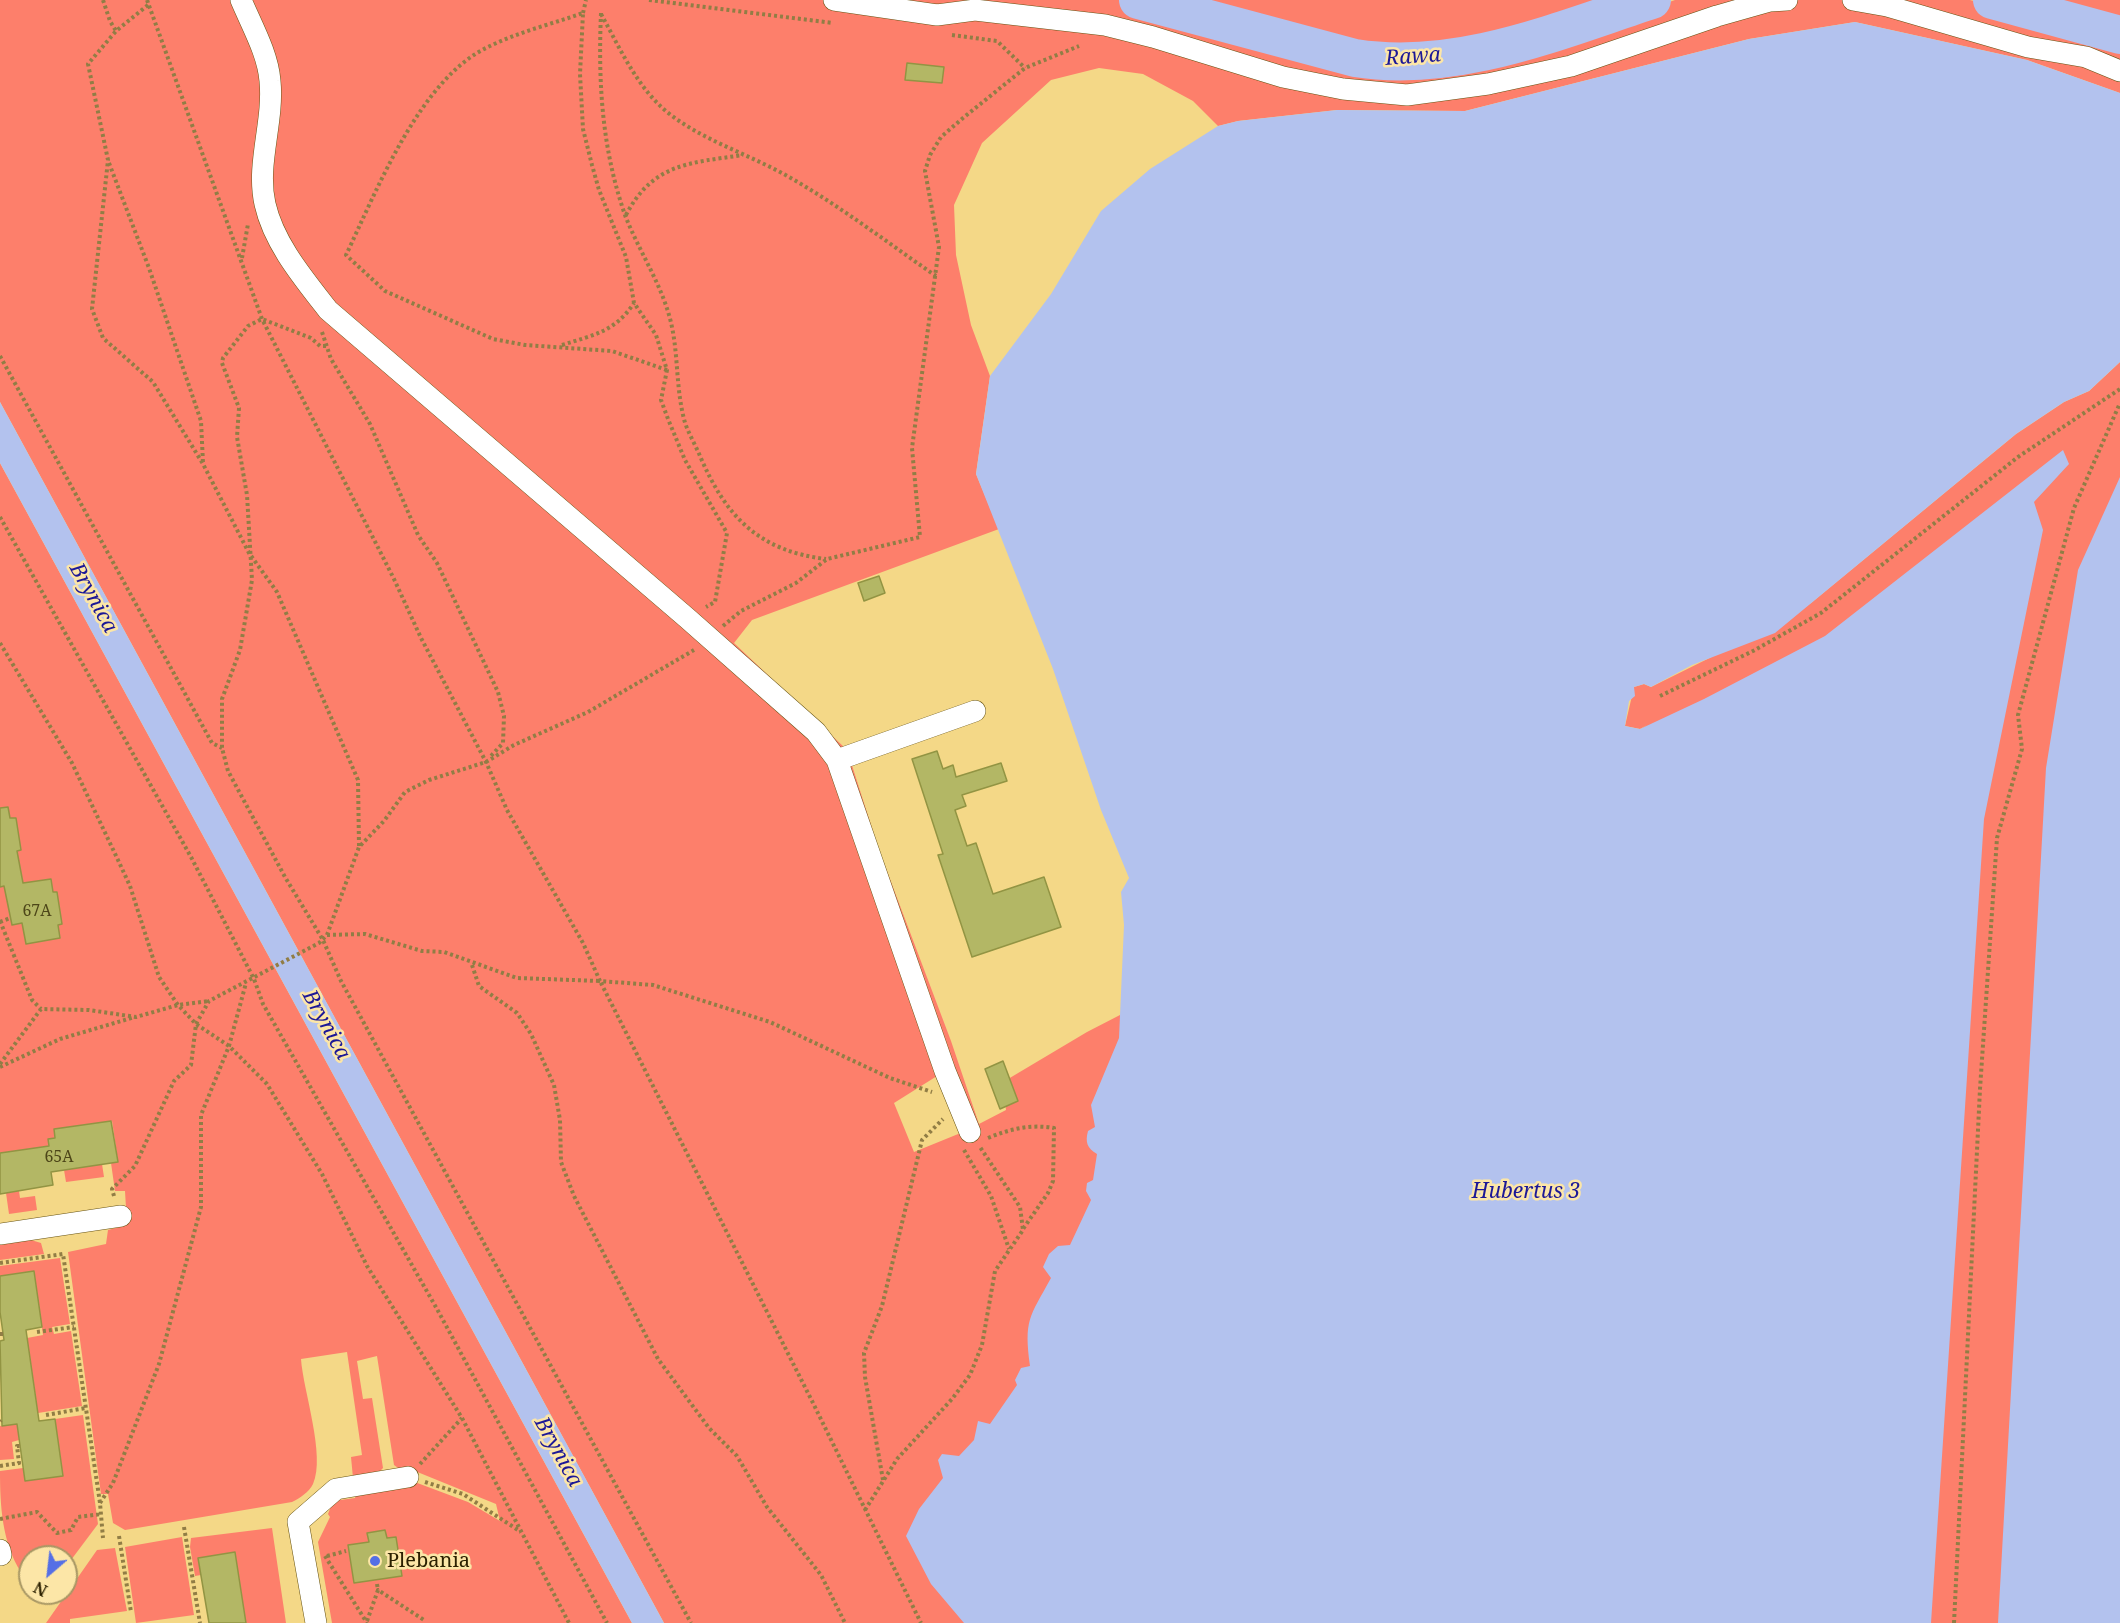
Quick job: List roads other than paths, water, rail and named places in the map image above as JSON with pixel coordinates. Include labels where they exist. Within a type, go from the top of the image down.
[{"type":"street","points":[[241,0],[267,62],[270,83],[263,183],[265,203],[279,239],[303,277],[328,310],[687,618],[714,634],[816,732],[837,760],[969,1140]]},
{"type":"street","points":[[834,0],[937,15],[975,10],[1105,26],[1153,37],[1283,76],[1343,89],[1407,95],[1488,84],[1571,66],[1717,16],[1770,2],[1787,0]]},
{"type":"street","points":[[1853,0],[1887,6],[2028,46],[2086,57],[2120,71]]},
{"type":"street","points":[[837,760],[975,711]]},
{"type":"street","points":[[0,1234],[121,1216]]},
{"type":"street","points":[[316,1623],[298,1522],[336,1489],[408,1477]]},
{"type":"street","points":[[0,1550],[1,1555]]},
{"type":"water","name":"Hubertus 3","points":[[1855,22],[2027,60],[2120,93],[2120,362],[2089,391],[2064,402],[2016,434],[1775,633],[1692,665],[1651,687],[1644,684],[1634,687],[1635,696],[1629,701],[1625,726],[1640,729],[1704,699],[1825,636],[2063,450],[2069,464],[2034,502],[2043,530],[1984,819],[1931,1623],[964,1623],[931,1584],[906,1536],[919,1509],[943,1478],[938,1460],[942,1454],[959,1456],[974,1440],[978,1421],[990,1424],[1017,1385],[1015,1380],[1021,1368],[1030,1366],[1028,1328],[1033,1311],[1051,1278],[1043,1267],[1049,1254],[1058,1246],[1070,1245],[1091,1200],[1086,1191],[1087,1183],[1093,1180],[1097,1154],[1089,1147],[1087,1135],[1088,1131],[1095,1127],[1091,1105],[1119,1038],[1124,925],[1121,892],[1129,878],[1101,810],[1053,669],[976,474],[990,376],[1051,294],[1101,211],[1150,169],[1218,126],[1238,121],[1337,110],[1465,111],[1749,39]]},
{"type":"water","name":"Brynica","points":[[0,402],[664,1623],[632,1623],[0,463]]},
{"type":"water","points":[[2120,477],[2120,1623],[1998,1623],[2046,768],[2078,570]]},
{"type":"waterway","name":"Rawa","points":[[1138,0],[1355,58],[1393,61],[1431,60],[1506,47],[1652,0]]},
{"type":"waterway","name":"Rawa","points":[[1992,0],[2120,35]]},
{"type":"place","name":"Plebania","points":[[375,1561]]}]
